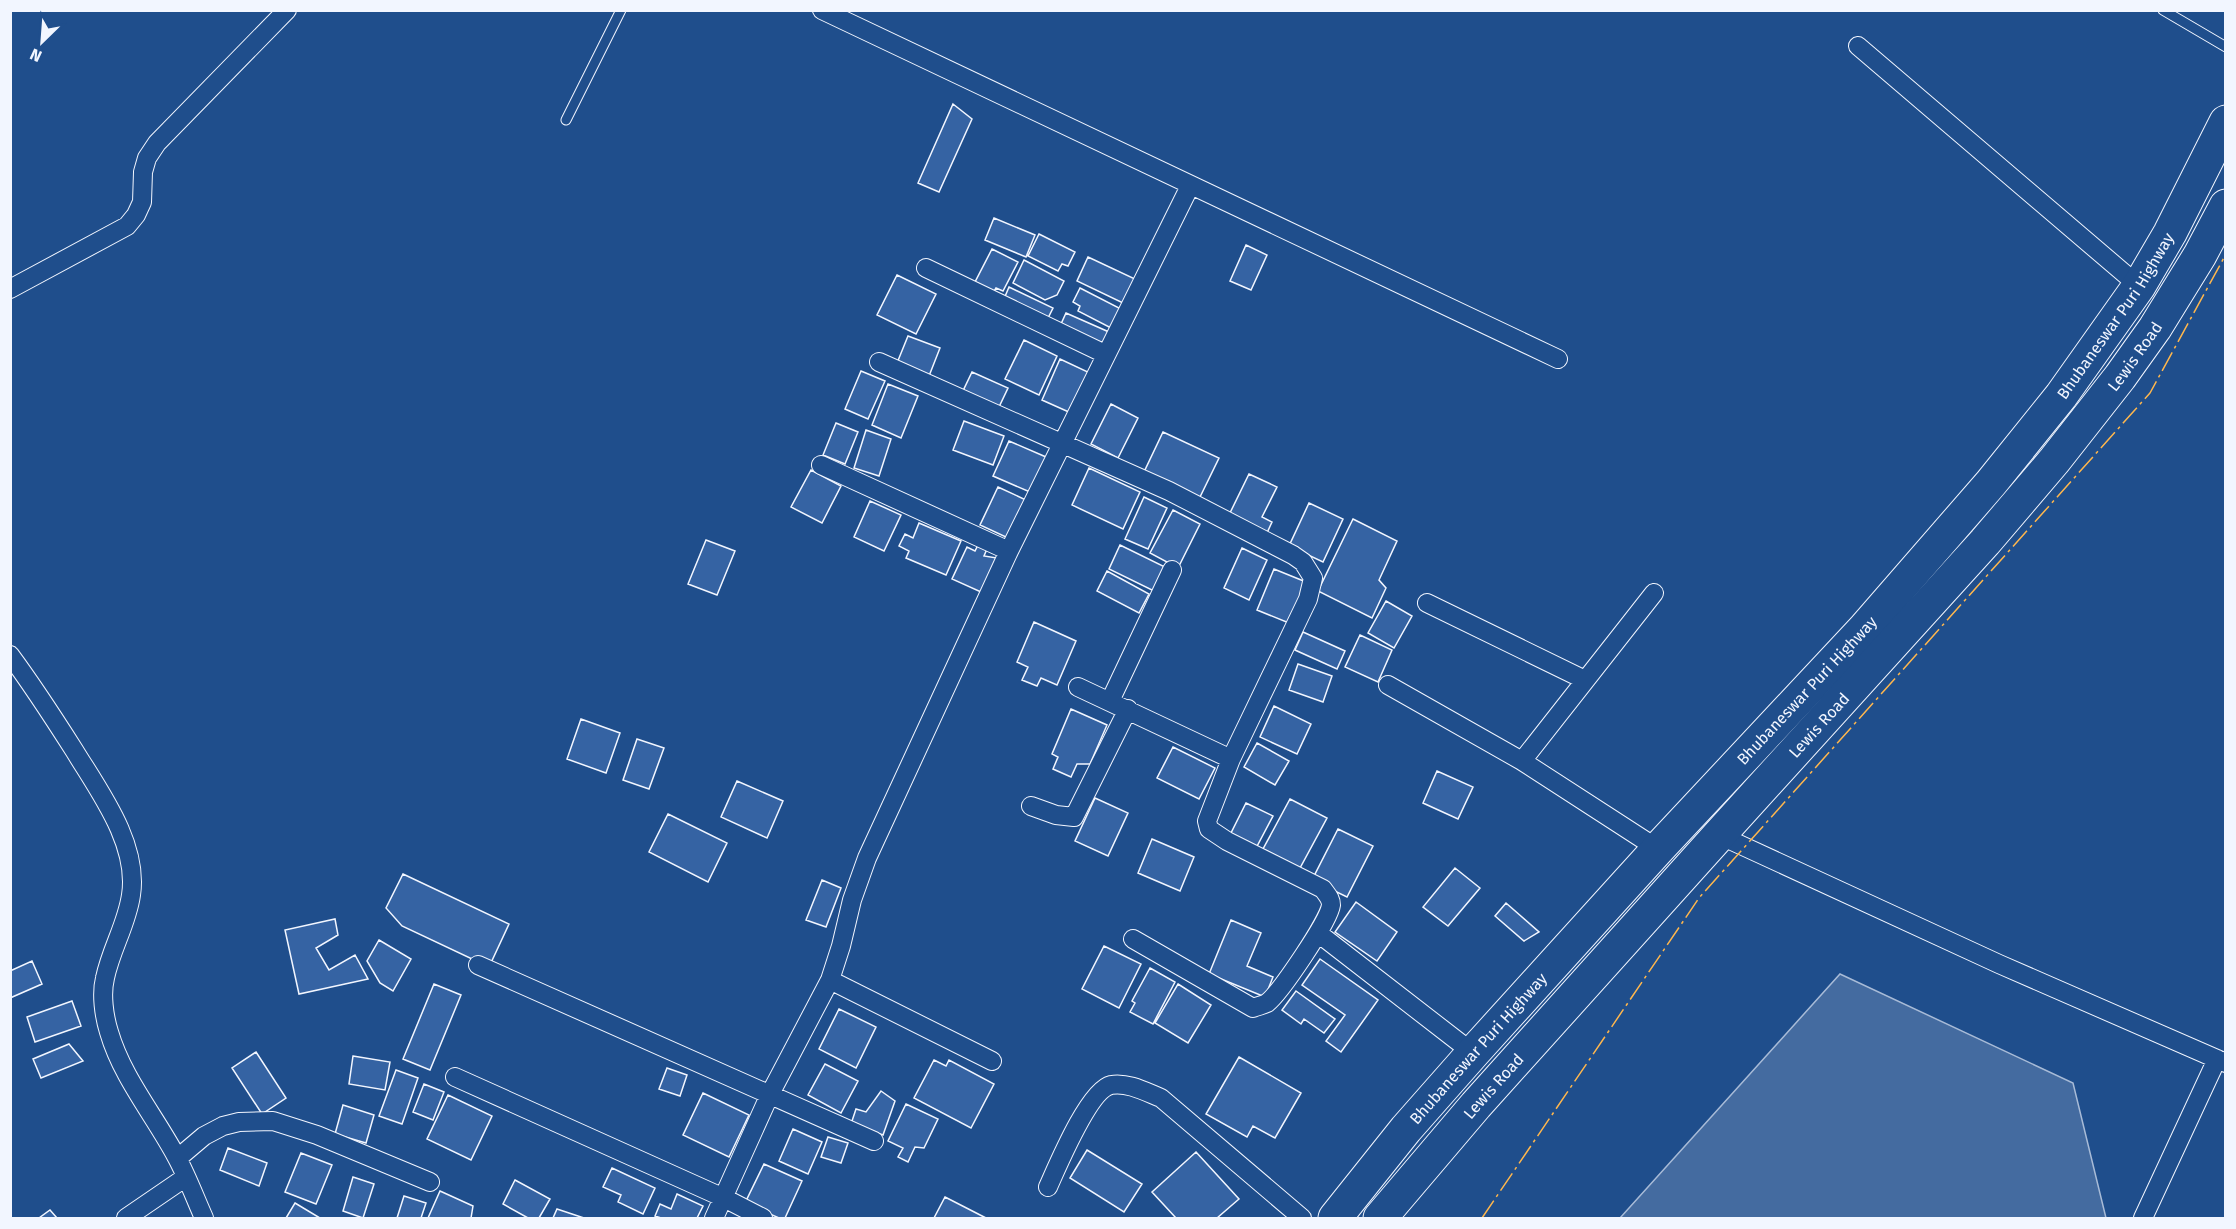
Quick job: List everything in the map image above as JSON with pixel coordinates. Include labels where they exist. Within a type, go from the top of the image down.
[{"type":"highway","name":"Bhubaneswar Puri Highway","points":[[1335,1218],[1406,1128],[1658,849],[1864,629],[1991,483],[2061,396],[2139,286],[2170,232],[2226,122]]},
{"type":"highway","name":"Lewis Road","points":[[1380,1218],[1476,1105],[1985,542],[2054,461],[2155,328],[2200,255],[2226,206]]},
{"type":"street","points":[[10,289],[126,226],[136,215],[142,202],[143,172],[147,158],[157,143],[287,10]]},
{"type":"street","points":[[822,10],[1558,359]]},
{"type":"street","points":[[1858,46],[2139,286]]},
{"type":"street","points":[[714,1218],[770,1094],[830,980],[857,882],[1009,550],[1190,186]]},
{"type":"street","points":[[926,268],[1105,354]]},
{"type":"street","points":[[879,362],[1169,491],[1273,543],[1303,562],[1313,578],[1308,599],[1231,759],[1207,821],[1209,829],[1227,842],[1323,890],[1330,898],[1331,907],[1318,933],[1276,992],[1266,1004],[1254,1008],[1133,939]]},
{"type":"street","points":[[821,465],[1009,550]]},
{"type":"street","points":[[1110,702],[1172,570]]},
{"type":"street","points":[[1522,761],[1654,593]]},
{"type":"street","points":[[1427,603],[1585,680]]},
{"type":"street","points":[[10,655],[38,693],[103,797],[121,831],[131,866],[132,892],[127,917],[104,979],[103,1001],[109,1032],[118,1055],[177,1158],[204,1218]]},
{"type":"street","points":[[1388,686],[1522,761],[1658,849]]},
{"type":"street","points":[[1078,687],[1231,759]]},
{"type":"street","points":[[1031,806],[1056,815],[1074,817],[1128,709]]},
{"type":"street","points":[[1719,835],[1988,959],[2221,1061],[2143,1218]]},
{"type":"street","points":[[1318,933],[1473,1053]]},
{"type":"street","points":[[478,965],[874,1141]]},
{"type":"street","points":[[830,980],[992,1061]]},
{"type":"street","points":[[455,1077],[724,1198],[763,1218]]},
{"type":"street","points":[[1048,1187],[1082,1116],[1097,1095],[1110,1085],[1124,1086],[1141,1089],[1161,1098],[1302,1218]]},
{"type":"street","points":[[177,1158],[204,1136],[223,1126],[238,1122],[273,1121],[317,1135],[430,1182]]},
{"type":"street","points":[[126,1218],[186,1177]]},
{"type":"lane","points":[[566,120],[621,10]]},
{"type":"lane","points":[[2163,10],[2226,47]]},
{"type":"water","points":[[1840,974],[2073,1083],[2106,1218],[1620,1218]]},
{"type":"building","points":[[953,104],[972,119],[939,192],[918,183]]},
{"type":"building","points":[[994,218],[1035,235],[1026,257],[985,240]]},
{"type":"building","points":[[1039,234],[1075,252],[1068,266],[1062,264],[1058,271],[1028,256]]},
{"type":"building","points":[[1246,245],[1267,255],[1251,290],[1230,281]]},
{"type":"building","points":[[992,249],[1018,262],[1003,291],[996,288],[993,293],[974,284]]},
{"type":"building","points":[[1088,257],[1135,279],[1123,303],[1077,281]]},
{"type":"building","points":[[1024,260],[1064,281],[1057,295],[1045,300],[1013,283]]},
{"type":"building","points":[[897,275],[936,294],[916,334],[877,315]]},
{"type":"building","points":[[1009,287],[1053,308],[1047,320],[1004,299]]},
{"type":"building","points":[[1080,288],[1121,309],[1111,328],[1078,311],[1080,306],[1073,302]]},
{"type":"building","points":[[1066,313],[1109,332],[1103,347],[1061,324]]},
{"type":"building","points":[[908,336],[940,348],[929,376],[897,363]]},
{"type":"building","points":[[1024,340],[1057,356],[1039,395],[1005,379]]},
{"type":"building","points":[[1060,359],[1090,373],[1071,413],[1042,400]]},
{"type":"building","points":[[861,371],[885,381],[868,419],[845,409]]},
{"type":"building","points":[[972,372],[1008,388],[998,409],[962,393]]},
{"type":"building","points":[[888,384],[918,396],[901,438],[872,425]]},
{"type":"building","points":[[1111,404],[1138,418],[1118,458],[1091,444]]},
{"type":"building","points":[[964,421],[1004,436],[993,465],[953,450]]},
{"type":"building","points":[[836,423],[858,432],[845,464],[823,455]]},
{"type":"building","points":[[866,430],[891,439],[879,476],[854,468]]},
{"type":"building","points":[[1163,432],[1219,458],[1199,499],[1144,472]]},
{"type":"building","points":[[1009,441],[1046,457],[1030,492],[993,476]]},
{"type":"building","points":[[1089,468],[1140,492],[1123,529],[1072,505]]},
{"type":"building","points":[[811,470],[841,486],[822,523],[791,507]]},
{"type":"building","points":[[1249,474],[1277,487],[1262,517],[1272,522],[1266,535],[1228,517]]},
{"type":"building","points":[[998,487],[1026,500],[1008,538],[980,525]]},
{"type":"building","points":[[1144,497],[1167,508],[1148,549],[1125,539]]},
{"type":"building","points":[[870,501],[901,515],[884,551],[854,537]]},
{"type":"building","points":[[1309,503],[1343,519],[1323,562],[1289,546]]},
{"type":"building","points":[[1173,510],[1200,524],[1178,568],[1150,553]]},
{"type":"building","points":[[1353,519],[1397,541],[1379,580],[1386,588],[1372,618],[1318,591]]},
{"type":"building","points":[[919,523],[961,541],[946,575],[906,558],[909,551],[899,546],[905,534],[913,538]]},
{"type":"building","points":[[706,540],[735,551],[717,595],[688,584]]},
{"type":"building","points":[[978,545],[987,549],[984,556],[997,558],[981,592],[952,579],[967,547],[975,551]]},
{"type":"building","points":[[1120,545],[1167,568],[1156,592],[1109,569]]},
{"type":"building","points":[[1242,548],[1267,560],[1249,600],[1224,588]]},
{"type":"building","points":[[1274,569],[1306,582],[1289,623],[1257,610]]},
{"type":"building","points":[[1107,571],[1149,594],[1139,613],[1097,591]]},
{"type":"building","points":[[1386,601],[1412,616],[1394,648],[1368,633]]},
{"type":"building","points":[[1034,622],[1076,641],[1057,685],[1041,678],[1037,686],[1022,680],[1028,667],[1017,662]]},
{"type":"building","points":[[1303,632],[1345,651],[1337,669],[1295,650]]},
{"type":"building","points":[[1360,635],[1392,650],[1378,682],[1345,667]]},
{"type":"building","points":[[1298,664],[1332,676],[1323,702],[1289,690]]},
{"type":"building","points":[[1274,706],[1311,724],[1297,754],[1260,737]]},
{"type":"building","points":[[1071,709],[1107,725],[1090,764],[1077,764],[1071,777],[1053,769],[1058,757],[1052,754]]},
{"type":"building","points":[[581,719],[620,733],[606,773],[567,759]]},
{"type":"building","points":[[637,739],[664,748],[649,789],[623,780]]},
{"type":"building","points":[[1257,743],[1289,761],[1275,785],[1244,767]]},
{"type":"building","points":[[1173,747],[1215,768],[1199,799],[1157,778]]},
{"type":"building","points":[[1437,771],[1473,787],[1458,819],[1423,803]]},
{"type":"building","points":[[737,781],[783,801],[767,838],[721,817]]},
{"type":"building","points":[[1095,798],[1128,813],[1108,856],[1075,841]]},
{"type":"building","points":[[1290,799],[1327,818],[1300,868],[1263,849]]},
{"type":"building","points":[[1246,803],[1273,816],[1255,850],[1229,837]]},
{"type":"building","points":[[668,814],[727,843],[708,882],[649,852]]},
{"type":"building","points":[[1338,829],[1373,846],[1347,897],[1312,880]]},
{"type":"building","points":[[1152,839],[1194,857],[1180,891],[1138,873]]},
{"type":"building","points":[[1455,868],[1480,888],[1448,926],[1423,907]]},
{"type":"building","points":[[403,874],[509,924],[489,967],[402,926],[386,908]]},
{"type":"building","points":[[822,880],[841,888],[826,927],[806,920]]},
{"type":"building","points":[[1356,902],[1397,932],[1377,961],[1335,932]]},
{"type":"building","points":[[1506,903],[1539,932],[1524,941],[1495,916]]},
{"type":"building","points":[[335,919],[338,935],[316,948],[329,970],[355,955],[368,979],[299,994],[285,930]]},
{"type":"building","points":[[1231,920],[1261,933],[1247,966],[1273,977],[1265,997],[1209,974]]},
{"type":"building","points":[[379,940],[411,959],[393,991],[380,983],[367,961]]},
{"type":"building","points":[[1104,946],[1141,964],[1119,1008],[1082,989]]},
{"type":"building","points":[[1320,959],[1378,1000],[1341,1052],[1326,1041],[1345,1015],[1302,985]]},
{"type":"building","points":[[32,961],[42,984],[10,998],[10,971]]},
{"type":"building","points":[[1150,968],[1175,982],[1153,1024],[1130,1012],[1135,1003],[1132,1001]]},
{"type":"building","points":[[434,984],[461,995],[430,1070],[403,1059]]},
{"type":"building","points":[[1178,984],[1211,1005],[1188,1043],[1155,1023]]},
{"type":"building","points":[[1296,991],[1335,1019],[1324,1033],[1304,1019],[1301,1024],[1282,1010]]},
{"type":"building","points":[[72,1001],[81,1026],[35,1042],[27,1017]]},
{"type":"building","points":[[839,1009],[876,1027],[856,1068],[819,1049]]},
{"type":"building","points":[[69,1044],[83,1061],[41,1078],[33,1059]]},
{"type":"building","points":[[256,1052],[286,1098],[262,1114],[232,1068]]},
{"type":"building","points":[[353,1056],[390,1062],[385,1090],[349,1084]]},
{"type":"building","points":[[1239,1057],[1301,1093],[1275,1138],[1253,1126],[1247,1137],[1206,1114]]},
{"type":"building","points":[[934,1060],[946,1066],[949,1060],[994,1084],[971,1128],[914,1098]]},
{"type":"building","points":[[825,1064],[858,1081],[841,1113],[808,1095]]},
{"type":"building","points":[[667,1068],[687,1075],[680,1096],[659,1089]]},
{"type":"building","points":[[396,1070],[418,1078],[402,1124],[379,1116]]},
{"type":"building","points":[[424,1084],[444,1092],[433,1120],[413,1112]]},
{"type":"building","points":[[881,1091],[895,1101],[883,1135],[851,1124],[856,1109],[866,1112]]},
{"type":"building","points":[[703,1093],[749,1115],[729,1157],[683,1135]]},
{"type":"building","points":[[448,1095],[492,1116],[471,1160],[427,1139]]},
{"type":"building","points":[[906,1104],[938,1119],[924,1148],[915,1147],[908,1162],[898,1157],[903,1148],[888,1141]]},
{"type":"building","points":[[343,1105],[374,1115],[366,1143],[335,1134]]},
{"type":"building","points":[[793,1129],[822,1142],[808,1174],[779,1161]]},
{"type":"building","points":[[828,1137],[848,1143],[841,1163],[821,1157]]},
{"type":"building","points":[[228,1148],[267,1163],[259,1186],[220,1170]]},
{"type":"building","points":[[1087,1150],[1142,1184],[1124,1212],[1070,1178]]},
{"type":"building","points":[[1196,1152],[1239,1199],[1217,1218],[1176,1218],[1152,1192]]},
{"type":"building","points":[[301,1153],[332,1165],[316,1204],[285,1192]]},
{"type":"building","points":[[764,1164],[802,1181],[785,1218],[779,1218],[745,1203]]},
{"type":"building","points":[[612,1168],[655,1188],[643,1214],[618,1202],[621,1195],[603,1187]]},
{"type":"building","points":[[353,1177],[374,1184],[363,1218],[343,1211]]},
{"type":"building","points":[[515,1180],[550,1199],[539,1218],[528,1218],[503,1204]]},
{"type":"building","points":[[440,1191],[473,1206],[471,1218],[428,1218]]},
{"type":"building","points":[[677,1194],[703,1206],[697,1218],[655,1216],[660,1204],[671,1209]]},
{"type":"building","points":[[404,1196],[426,1203],[421,1218],[397,1218]]},
{"type":"building","points":[[945,1197],[986,1218],[934,1218]]},
{"type":"building","points":[[295,1203],[320,1218],[286,1218]]},
{"type":"building","points":[[557,1209],[584,1218],[553,1218]]},
{"type":"building","points":[[50,1210],[57,1218],[39,1218]]},
{"type":"power","points":[[1482,1218],[1699,898],[2150,393],[2226,254]]}]
